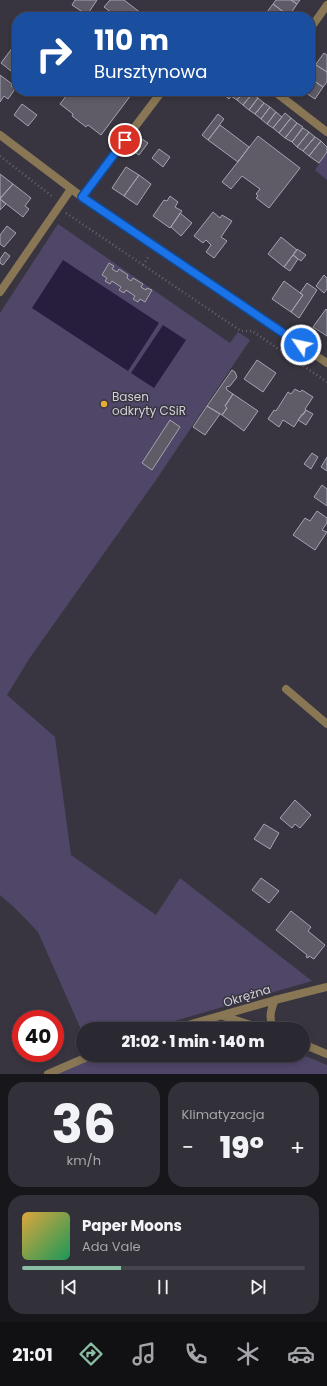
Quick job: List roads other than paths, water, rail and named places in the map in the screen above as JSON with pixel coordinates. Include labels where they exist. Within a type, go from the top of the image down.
[{"type":"street","points":[[315,21],[327,5]]},
{"type":"street","points":[[82,197],[158,96]]},
{"type":"street","points":[[280,96],[327,132]]},
{"type":"street","points":[[0,135],[82,197],[327,363]]},
{"type":"street","points":[[0,292],[71,189]]},
{"type":"street","points":[[286,689],[327,724]]},
{"type":"street","name":"Okrężna","points":[[200,1022],[275,1000],[327,987]]},
{"type":"street","points":[[270,1022],[270,1012],[275,1000]]},
{"type":"street","points":[[223,1016],[241,1022]]},
{"type":"street","points":[[310,1047],[327,1054]]},
{"type":"street","points":[[48,1074],[76,1062]]},
{"type":"place","name":"Basen odkryty CSiR","points":[[104,404]]}]
